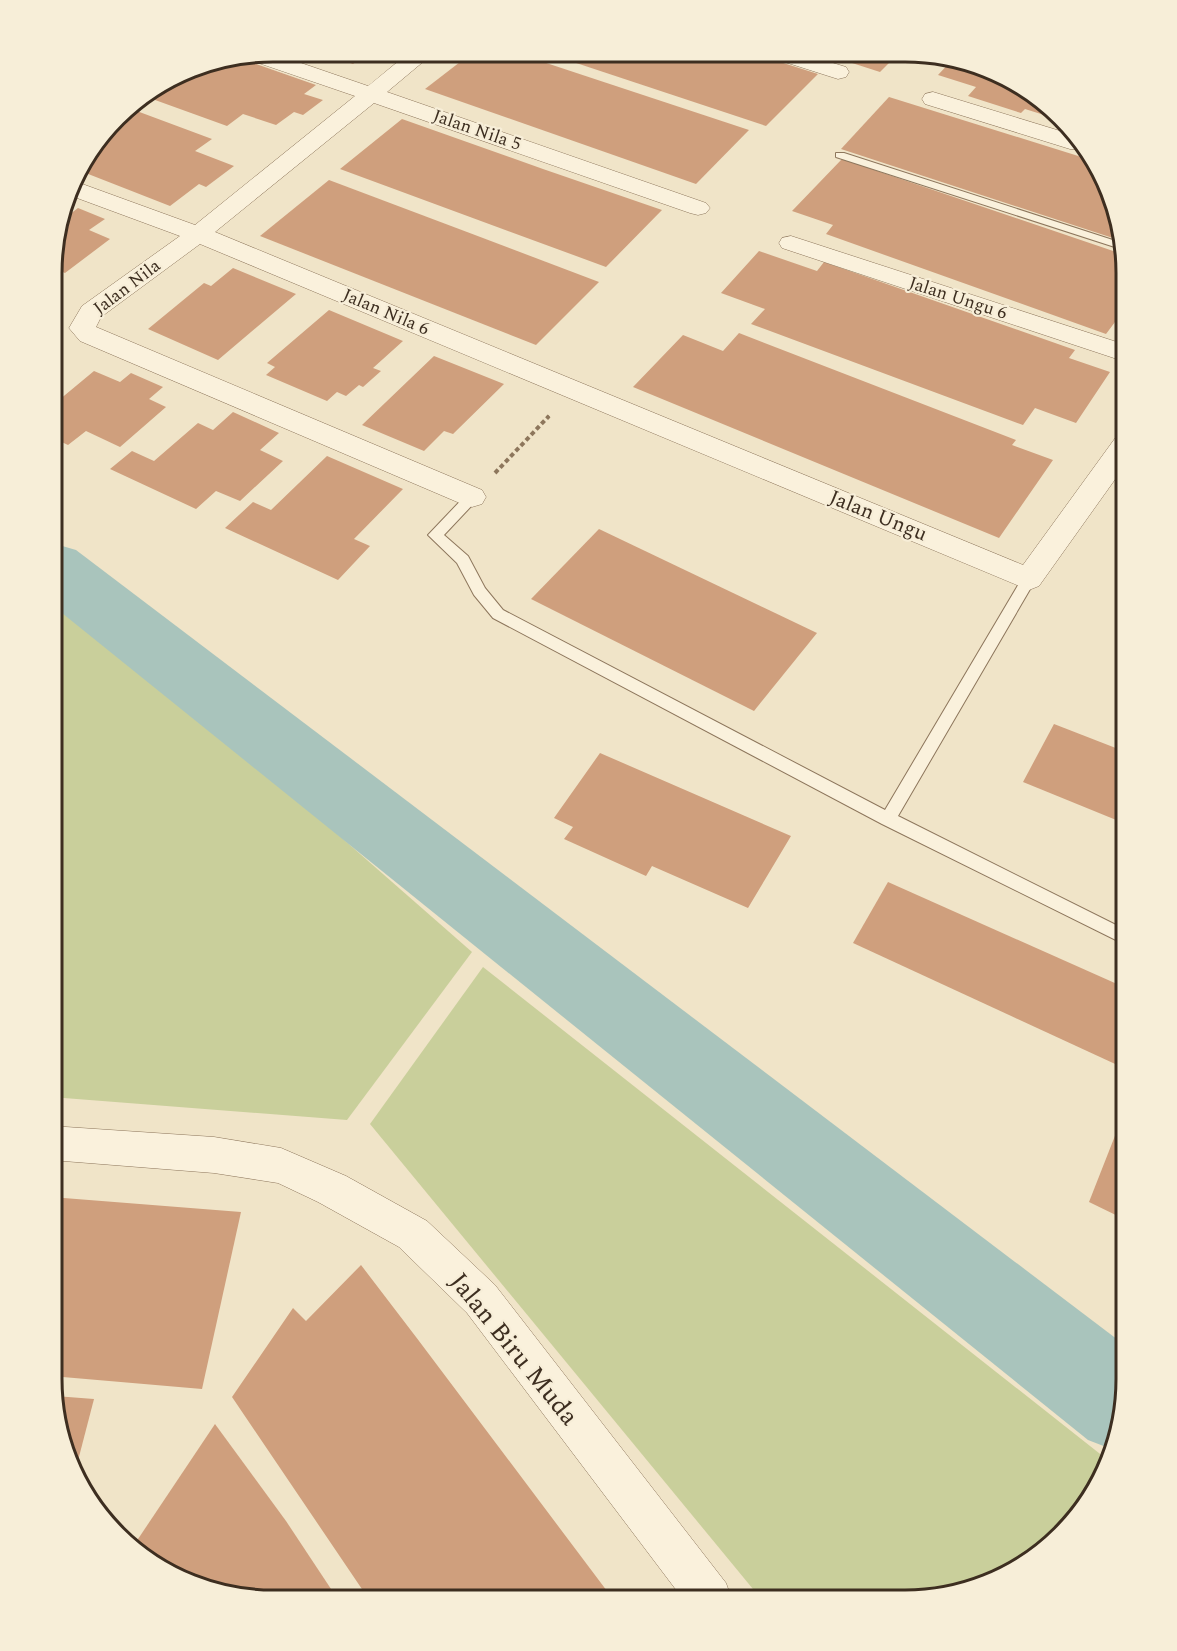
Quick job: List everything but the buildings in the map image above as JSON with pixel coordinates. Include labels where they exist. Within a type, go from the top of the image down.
[{"type":"street","name":"Jalan Nila 5","points":[[278,62],[698,208]]},
{"type":"street","name":"Jalan Nila","points":[[411,62],[198,234],[91,312],[82,328],[89,335],[472,497]]},
{"type":"street","points":[[807,62],[837,72]]},
{"type":"street","points":[[933,99],[1070,142]]},
{"type":"street","name":"Jalan Nila 6","points":[[79,190],[198,234],[574,390]]},
{"type":"street","name":"Jalan Ungu 6","points":[[791,243],[1116,351]]},
{"type":"street","name":"Jalan Ungu","points":[[574,390],[1029,579]]},
{"type":"street","points":[[1029,579],[1116,458]]},
{"type":"street","points":[[1099,480],[1116,486]]},
{"type":"street","name":"Jalan Biru Muda","points":[[62,1144],[214,1155],[281,1166],[332,1189],[413,1234],[481,1299],[703,1590]]},
{"type":"lane","points":[[840,155],[1114,244]]},
{"type":"lane","points":[[472,497],[435,535],[463,560],[479,591],[498,614],[888,819],[1115,933]]},
{"type":"lane","points":[[888,819],[1029,579]]},
{"type":"path","points":[[472,497],[574,390]]},
{"type":"green space","points":[[68,598],[472,952],[347,1120],[62,1098],[62,603]]},
{"type":"green space","points":[[483,967],[1101,1454],[1094,1472],[1072,1507],[1044,1537],[1022,1554],[998,1568],[972,1578],[932,1588],[905,1590],[754,1590],[370,1124]]},
{"type":"waterway","points":[[62,576],[1115,1398]]}]
